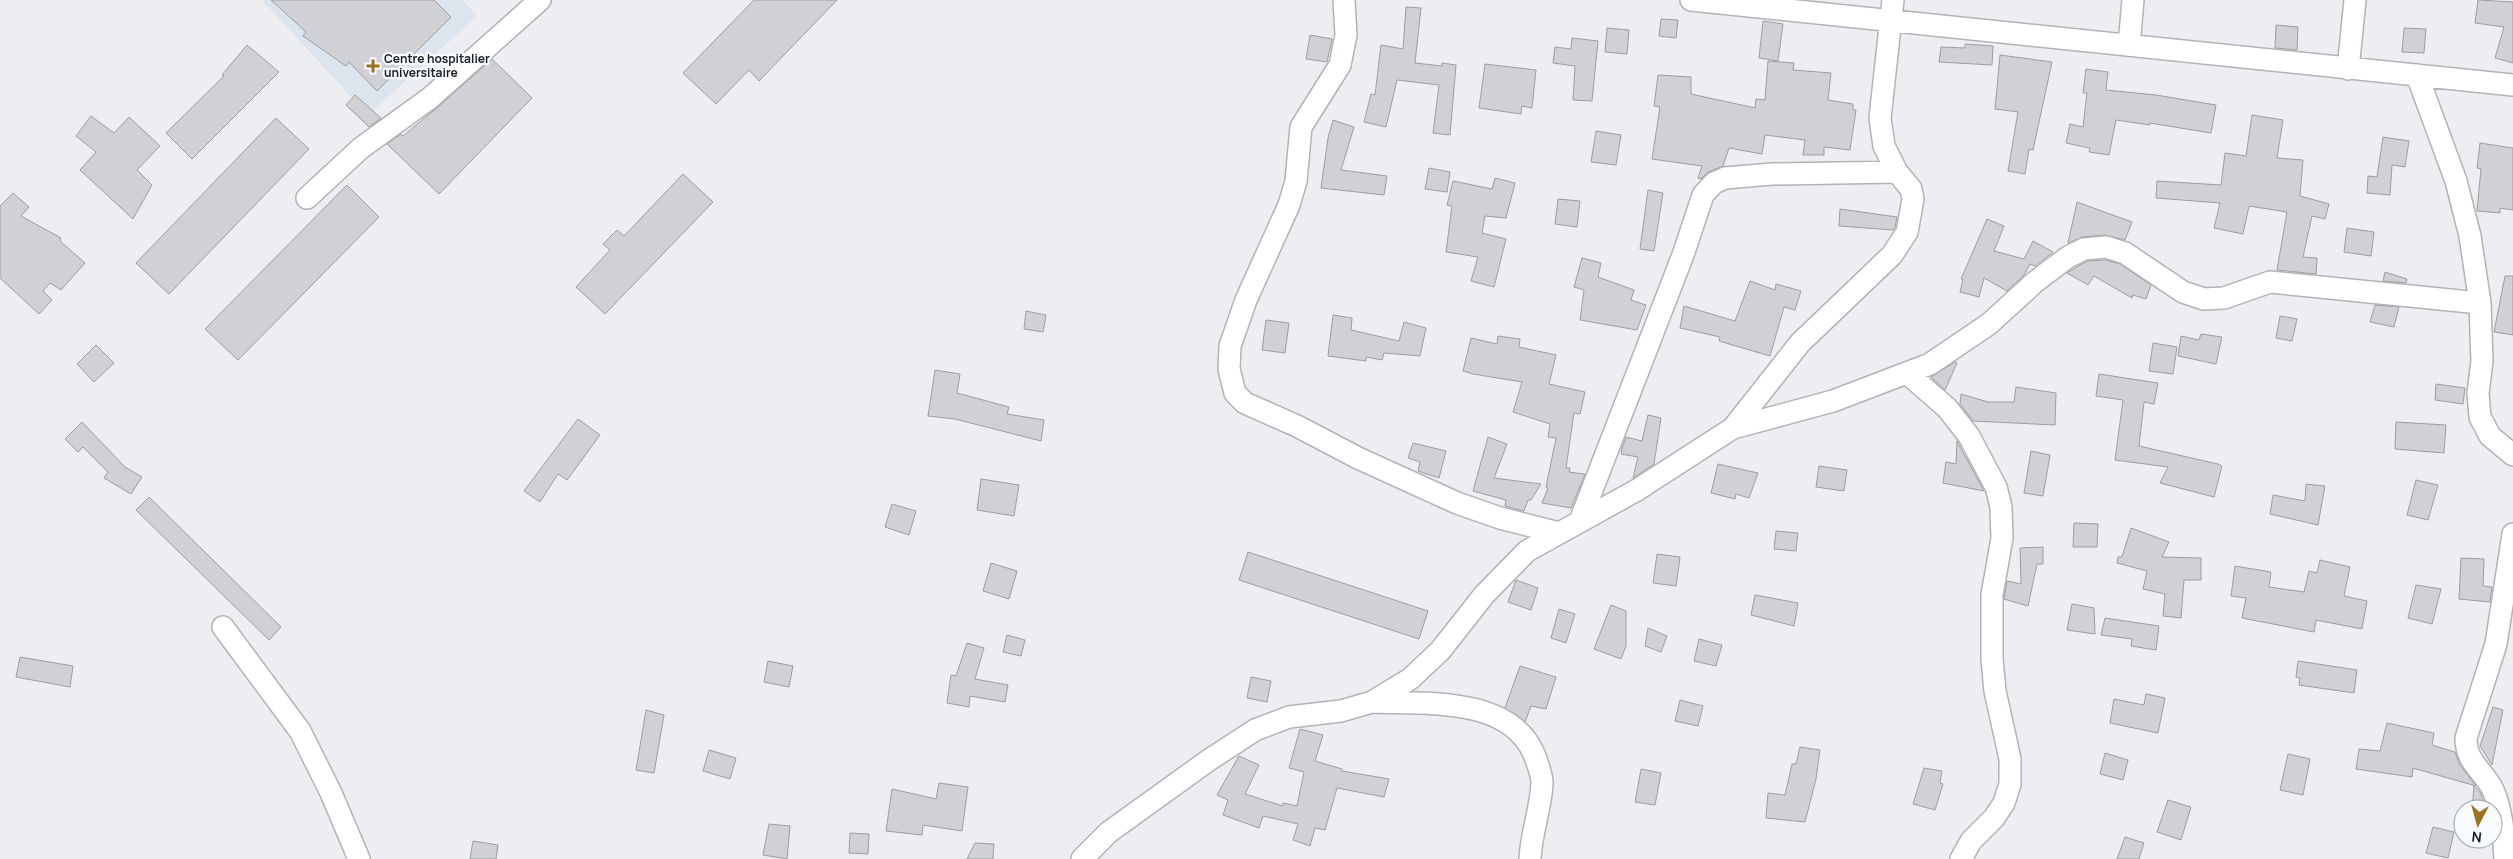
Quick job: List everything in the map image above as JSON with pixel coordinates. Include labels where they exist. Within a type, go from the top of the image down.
[{"type":"street","points":[[307,198],[362,148],[430,98],[540,0]]},
{"type":"street","points":[[1344,0],[1346,35],[1340,65],[1301,127],[1296,181],[1290,205],[1246,300],[1230,346],[1229,369],[1235,393],[1246,403],[1297,426],[1358,458],[1449,499],[1500,518],[1559,533]]},
{"type":"street","points":[[1691,0],[2513,85]]},
{"type":"street","points":[[1733,428],[1800,343],[1892,254],[1902,242],[1907,232],[1913,199],[1911,189],[1897,172],[1884,146],[1880,118],[1893,0]]},
{"type":"street","points":[[2129,45],[2133,0]]},
{"type":"street","points":[[2348,69],[2355,0]]},
{"type":"street","points":[[2416,76],[2456,181],[2470,236],[2480,304],[2482,361],[2478,393],[2480,417],[2490,436],[2513,455]]},
{"type":"street","points":[[1580,521],[1703,196],[1714,183],[1726,178],[1772,174],[1897,172]]},
{"type":"street","points":[[1082,859],[1109,832],[1209,760],[1255,730],[1289,717],[1341,711],[1372,702],[1410,679],[1440,651],[1484,594],[1527,551],[1637,490],[1733,428],[1833,401],[1908,374],[1930,364],[1989,324],[2035,282],[2068,257],[2084,249],[2106,247],[2125,253],[2183,292],[2204,299],[2224,298],[2270,282],[2480,304]]},
{"type":"street","points":[[1908,374],[1947,408],[1969,436],[1996,487],[2001,507],[2002,538],[1992,595],[1992,659],[1995,691],[2010,759],[2010,784],[2004,803],[1994,818],[1971,841],[1961,859]]},
{"type":"street","points":[[2506,859],[2504,831],[2491,787],[2466,751],[2466,738],[2496,644],[2513,534]]},
{"type":"street","points":[[223,627],[300,731],[331,793],[359,859]]},
{"type":"street","points":[[1372,702],[1428,704],[1477,709],[1510,723],[1528,740],[1542,782],[1531,838],[1530,859]]},
{"type":"shaded area","name":"Centre hospitalier universitaire","points":[[262,0],[462,0],[477,16],[368,115]]},
{"type":"building","name":"Centre hospitalier universitaire","points":[[271,0],[434,0],[451,17],[377,91],[349,62],[346,66],[303,36],[306,32]]},
{"type":"building","points":[[754,0],[837,0],[759,81],[749,70],[716,104],[683,73]]},
{"type":"building","points":[[2478,0],[2513,2],[2513,63],[2495,58],[2504,27],[2475,23]]},
{"type":"building","points":[[1406,7],[1421,8],[1415,63],[1442,66],[1442,63],[1456,65],[1450,135],[1433,133],[1439,85],[1397,80],[1386,127],[1364,122],[1371,94],[1375,95],[1381,45],[1403,49]]},
{"type":"building","points":[[1661,19],[1678,20],[1676,38],[1659,36]]},
{"type":"building","points":[[1763,21],[1783,24],[1778,61],[1759,58]]},
{"type":"building","points":[[2276,25],[2298,27],[2297,50],[2275,48]]},
{"type":"building","points":[[1607,28],[1629,30],[1627,54],[1605,52]]},
{"type":"building","points":[[2404,28],[2426,29],[2424,53],[2402,52]]},
{"type":"building","points":[[1310,35],[1332,39],[1327,62],[1306,59]]},
{"type":"building","points":[[1572,38],[1598,41],[1592,101],[1573,100],[1575,66],[1553,63],[1555,47],[1571,49]]},
{"type":"building","points":[[1965,44],[1993,46],[1992,65],[1939,62],[1941,47],[1965,48]]},
{"type":"building","points":[[247,45],[279,72],[192,159],[166,133],[224,76],[222,75]]},
{"type":"building","points":[[2000,55],[2052,62],[2033,150],[2029,149],[2025,174],[2008,171],[2018,112],[1995,109]]},
{"type":"building","points":[[492,59],[532,98],[439,194],[387,144],[401,134],[403,136]]},
{"type":"building","points":[[1768,61],[1794,63],[1793,70],[1831,73],[1828,100],[1853,104],[1853,110],[1856,110],[1850,150],[1824,147],[1824,155],[1803,155],[1805,140],[1765,135],[1762,154],[1729,148],[1723,166],[1708,172],[1701,179],[1698,178],[1702,166],[1652,159],[1660,107],[1654,106],[1658,75],[1691,77],[1691,94],[1755,108],[1756,99],[1765,100]]},
{"type":"building","points":[[1485,64],[1536,70],[1532,108],[1522,106],[1521,114],[1479,108]]},
{"type":"building","points":[[2086,69],[2108,72],[2106,90],[2156,95],[2216,105],[2211,133],[2150,123],[2150,125],[2116,120],[2109,155],[2089,152],[2090,148],[2066,143],[2070,124],[2083,127],[2087,93],[2083,93]]},
{"type":"building","points":[[355,95],[381,118],[369,127],[346,105]]},
{"type":"building","points":[[2252,115],[2283,120],[2277,158],[2303,160],[2300,196],[2329,204],[2325,219],[2312,216],[2303,257],[2317,258],[2316,274],[2277,270],[2287,212],[2249,206],[2243,234],[2214,228],[2220,203],[2156,198],[2157,181],[2221,185],[2225,153],[2246,156]]},
{"type":"building","points":[[91,116],[114,133],[129,117],[160,146],[137,170],[152,185],[133,219],[80,170],[96,152],[76,136]]},
{"type":"building","points":[[276,118],[309,149],[169,294],[136,263]]},
{"type":"building","points":[[1333,120],[1354,127],[1341,170],[1387,176],[1384,195],[1321,188],[1328,138]]},
{"type":"building","points":[[1596,131],[1621,135],[1616,165],[1591,162]]},
{"type":"building","points":[[2383,137],[2409,141],[2405,167],[2392,165],[2390,195],[2367,193],[2368,176],[2377,177]]},
{"type":"building","points":[[2480,143],[2513,148],[2513,210],[2500,208],[2500,213],[2477,211],[2481,169],[2477,168]]},
{"type":"building","points":[[1429,168],[1450,172],[1447,192],[1425,189]]},
{"type":"building","points":[[683,174],[713,202],[605,314],[576,287],[610,250],[603,244],[617,230],[624,236]]},
{"type":"building","points":[[1495,178],[1515,183],[1506,218],[1485,216],[1482,233],[1506,239],[1494,287],[1471,281],[1478,257],[1446,252],[1452,206],[1447,205],[1453,181],[1492,189]]},
{"type":"building","points":[[347,185],[379,217],[238,360],[205,329]]},
{"type":"building","points":[[1648,190],[1663,193],[1654,251],[1640,249]]},
{"type":"building","points":[[13,193],[29,207],[21,216],[61,238],[60,241],[85,263],[61,290],[50,283],[43,291],[52,300],[39,314],[0,278],[0,206]]},
{"type":"building","points":[[1558,199],[1580,201],[1577,227],[1555,224]]},
{"type":"building","points":[[2077,202],[2132,222],[2125,240],[2105,235],[2083,237],[2068,243]]},
{"type":"building","points":[[1840,209],[1897,217],[1895,227],[1893,230],[1839,226]]},
{"type":"building","points":[[1987,219],[2004,226],[1994,251],[2024,259],[2033,241],[2053,252],[2035,266],[2030,264],[2024,275],[2007,291],[1984,278],[1979,297],[1960,292],[1963,279],[1961,279]]},
{"type":"building","points":[[2347,228],[2374,232],[2371,256],[2344,252]]},
{"type":"building","points":[[1582,258],[1601,263],[1598,277],[1634,290],[1631,300],[1646,305],[1637,330],[1580,320],[1584,290],[1574,287]]},
{"type":"building","points":[[2105,260],[2120,264],[2151,285],[2146,299],[2133,295],[2132,298],[2094,276],[2088,285],[2067,273],[2087,261]]},
{"type":"building","points":[[2385,272],[2407,279],[2406,283],[2383,281]]},
{"type":"building","points":[[2505,276],[2513,276],[2513,335],[2494,332]]},
{"type":"building","points":[[1750,281],[1775,290],[1776,284],[1801,291],[1795,310],[1784,307],[1770,356],[1719,341],[1720,337],[1680,328],[1684,306],[1735,321]]},
{"type":"building","points":[[2375,305],[2399,307],[2394,327],[2370,322]]},
{"type":"building","points":[[1026,311],[1046,315],[1043,332],[1024,329]]},
{"type":"building","points":[[1333,315],[1352,318],[1351,330],[1399,341],[1404,322],[1426,328],[1420,356],[1384,353],[1382,360],[1366,357],[1366,361],[1328,356]]},
{"type":"building","points":[[2280,316],[2297,319],[2292,341],[2276,338]]},
{"type":"building","points":[[1266,320],[1289,323],[1285,353],[1262,350]]},
{"type":"building","points":[[2201,334],[2222,337],[2216,364],[2178,356],[2181,336],[2199,340]]},
{"type":"building","points":[[1498,336],[1520,339],[1519,347],[1556,355],[1549,384],[1585,392],[1580,414],[1574,413],[1566,468],[1570,468],[1569,472],[1585,474],[1571,508],[1542,503],[1548,488],[1546,487],[1556,438],[1548,437],[1550,424],[1513,412],[1522,382],[1463,371],[1471,338],[1497,344]]},
{"type":"building","points":[[2153,343],[2177,347],[2173,374],[2149,371]]},
{"type":"building","points":[[96,345],[114,363],[94,382],[77,364]]},
{"type":"building","points":[[1955,362],[1957,363],[1945,390],[1931,377]]},
{"type":"building","points":[[935,370],[960,374],[957,393],[1009,407],[1007,414],[1044,420],[1041,441],[955,419],[928,416]]},
{"type":"building","points":[[2099,374],[2158,383],[2154,404],[2144,402],[2139,446],[2222,466],[2214,497],[2160,483],[2168,467],[2115,460],[2123,400],[2096,396]]},
{"type":"building","points":[[2436,384],[2465,388],[2463,404],[2435,400]]},
{"type":"building","points":[[2016,387],[2056,393],[2055,425],[1973,421],[1960,404],[1961,394],[1988,402],[2014,402]]},
{"type":"building","points":[[1648,415],[1661,418],[1654,464],[1633,478],[1638,457],[1621,454],[1622,448],[1626,437],[1642,441]]},
{"type":"building","points":[[578,419],[600,435],[567,480],[558,474],[540,502],[524,491]]},
{"type":"building","points":[[82,422],[125,467],[142,477],[131,494],[104,478],[108,472],[83,447],[78,452],[65,439]]},
{"type":"building","points":[[2396,422],[2446,425],[2444,453],[2395,449]]},
{"type":"building","points":[[1488,437],[1507,444],[1494,478],[1541,484],[1531,500],[1528,500],[1524,511],[1505,506],[1506,500],[1473,491]]},
{"type":"building","points":[[1957,441],[1984,491],[1943,483],[1946,462],[1956,464]]},
{"type":"building","points":[[1413,443],[1446,451],[1439,478],[1418,471],[1420,462],[1408,458]]},
{"type":"building","points":[[2031,451],[2050,455],[2043,496],[2024,493]]},
{"type":"building","points":[[1718,464],[1758,473],[1749,498],[1736,494],[1735,499],[1711,493]]},
{"type":"building","points":[[1819,466],[1847,470],[1844,491],[1816,487]]},
{"type":"building","points":[[981,479],[1019,485],[1014,516],[977,510]]},
{"type":"building","points":[[2416,480],[2438,485],[2428,520],[2407,515]]},
{"type":"building","points":[[2306,484],[2325,486],[2318,525],[2270,514],[2273,495],[2305,501]]},
{"type":"building","points":[[149,497],[281,627],[269,640],[136,510]]},
{"type":"building","points":[[892,504],[916,511],[909,535],[885,527]]},
{"type":"building","points":[[2074,523],[2098,524],[2097,547],[2073,547]]},
{"type":"building","points":[[2131,528],[2169,542],[2162,557],[2201,558],[2201,580],[2184,580],[2181,618],[2163,616],[2165,594],[2143,589],[2147,571],[2117,563],[2118,557],[2122,557]]},
{"type":"building","points":[[1776,531],[1798,533],[1796,551],[1774,549]]},
{"type":"building","points":[[2043,547],[2043,564],[2037,564],[2028,606],[2004,599],[2007,581],[2021,584],[2020,548]]},
{"type":"building","points":[[1248,552],[1428,611],[1419,639],[1239,580]]},
{"type":"building","points":[[1657,554],[1680,557],[1676,586],[1653,583]]},
{"type":"building","points":[[2461,558],[2484,559],[2483,586],[2492,587],[2490,602],[2459,599]]},
{"type":"building","points":[[2320,560],[2350,567],[2344,596],[2367,601],[2362,629],[2316,620],[2314,632],[2242,618],[2246,598],[2231,596],[2235,566],[2271,572],[2269,587],[2304,592],[2309,571],[2317,573]]},
{"type":"building","points":[[991,563],[1017,571],[1009,599],[983,591]]},
{"type":"building","points":[[1516,580],[1538,588],[1531,610],[1508,602]]},
{"type":"building","points":[[2416,585],[2441,589],[2432,624],[2408,618]]},
{"type":"building","points":[[1755,595],[1798,603],[1794,626],[1751,615]]},
{"type":"building","points":[[2072,604],[2094,608],[2095,634],[2067,630]]},
{"type":"building","points":[[1611,605],[1626,611],[1626,646],[1621,659],[1594,649]]},
{"type":"building","points":[[1559,609],[1575,614],[1566,643],[1551,638]]},
{"type":"building","points":[[2105,618],[2159,626],[2156,650],[2131,646],[2132,639],[2101,635]]},
{"type":"building","points":[[1648,628],[1667,636],[1661,652],[1645,646]]},
{"type":"building","points":[[1007,635],[1025,640],[1021,656],[1003,652]]},
{"type":"building","points":[[1699,639],[1722,645],[1716,666],[1694,661]]},
{"type":"building","points":[[967,643],[984,648],[975,679],[1008,685],[1005,702],[970,696],[969,707],[947,703],[951,675],[956,676]]},
{"type":"building","points":[[20,657],[73,666],[70,687],[16,677]]},
{"type":"building","points":[[768,661],[793,666],[789,687],[764,682]]},
{"type":"building","points":[[2298,661],[2357,670],[2354,693],[2299,685],[2300,678],[2296,677]]},
{"type":"building","points":[[1520,666],[1556,677],[1546,709],[1531,706],[1525,722],[1505,708]]},
{"type":"building","points":[[1251,677],[1271,681],[1267,702],[1247,698]]},
{"type":"building","points":[[2146,694],[2165,698],[2158,733],[2110,723],[2114,699],[2144,705]]},
{"type":"building","points":[[1680,700],[1703,706],[1698,726],[1675,721]]},
{"type":"building","points":[[2493,707],[2503,710],[2492,765],[2480,746]]},
{"type":"building","points":[[646,710],[664,715],[654,773],[636,770]]},
{"type":"building","points":[[2387,723],[2434,733],[2432,745],[2455,752],[2460,765],[2476,786],[2413,768],[2412,777],[2356,769],[2359,749],[2380,751]]},
{"type":"building","points":[[1300,729],[1323,735],[1315,761],[1342,769],[1342,771],[1389,779],[1384,797],[1337,788],[1325,830],[1315,828],[1310,846],[1293,840],[1298,824],[1263,816],[1259,828],[1223,815],[1228,800],[1217,795],[1239,756],[1259,765],[1245,794],[1283,806],[1283,803],[1297,806],[1304,772],[1289,768]]},
{"type":"building","points":[[1800,747],[1820,750],[1816,779],[1805,822],[1766,818],[1768,793],[1785,795],[1792,764],[1796,764]]},
{"type":"building","points":[[709,750],[736,758],[730,779],[703,771]]},
{"type":"building","points":[[2105,753],[2128,760],[2123,780],[2100,774]]},
{"type":"building","points":[[2288,754],[2310,759],[2303,795],[2280,790]]},
{"type":"building","points":[[1924,768],[1942,771],[1940,783],[1943,784],[1935,810],[1913,804]]},
{"type":"building","points":[[1641,769],[1661,773],[1655,805],[1635,802]]},
{"type":"building","points":[[939,783],[968,787],[962,831],[923,825],[922,835],[886,831],[892,789],[936,799]]},
{"type":"building","points":[[2474,786],[2480,792],[2482,799],[2473,799]]},
{"type":"building","points":[[2168,800],[2191,807],[2181,840],[2157,832]]},
{"type":"building","points":[[769,824],[790,826],[787,859],[763,855]]},
{"type":"building","points":[[2433,827],[2453,832],[2448,858],[2426,853]]},
{"type":"building","points":[[850,833],[869,834],[868,854],[849,853]]},
{"type":"building","points":[[2125,837],[2144,843],[2139,859],[2117,859]]},
{"type":"building","points":[[473,841],[498,845],[496,859],[470,859]]},
{"type":"building","points":[[975,843],[994,844],[993,859],[967,859]]},
{"type":"place","name":"Centre hospitalier universitaire","points":[[373,66]]}]
